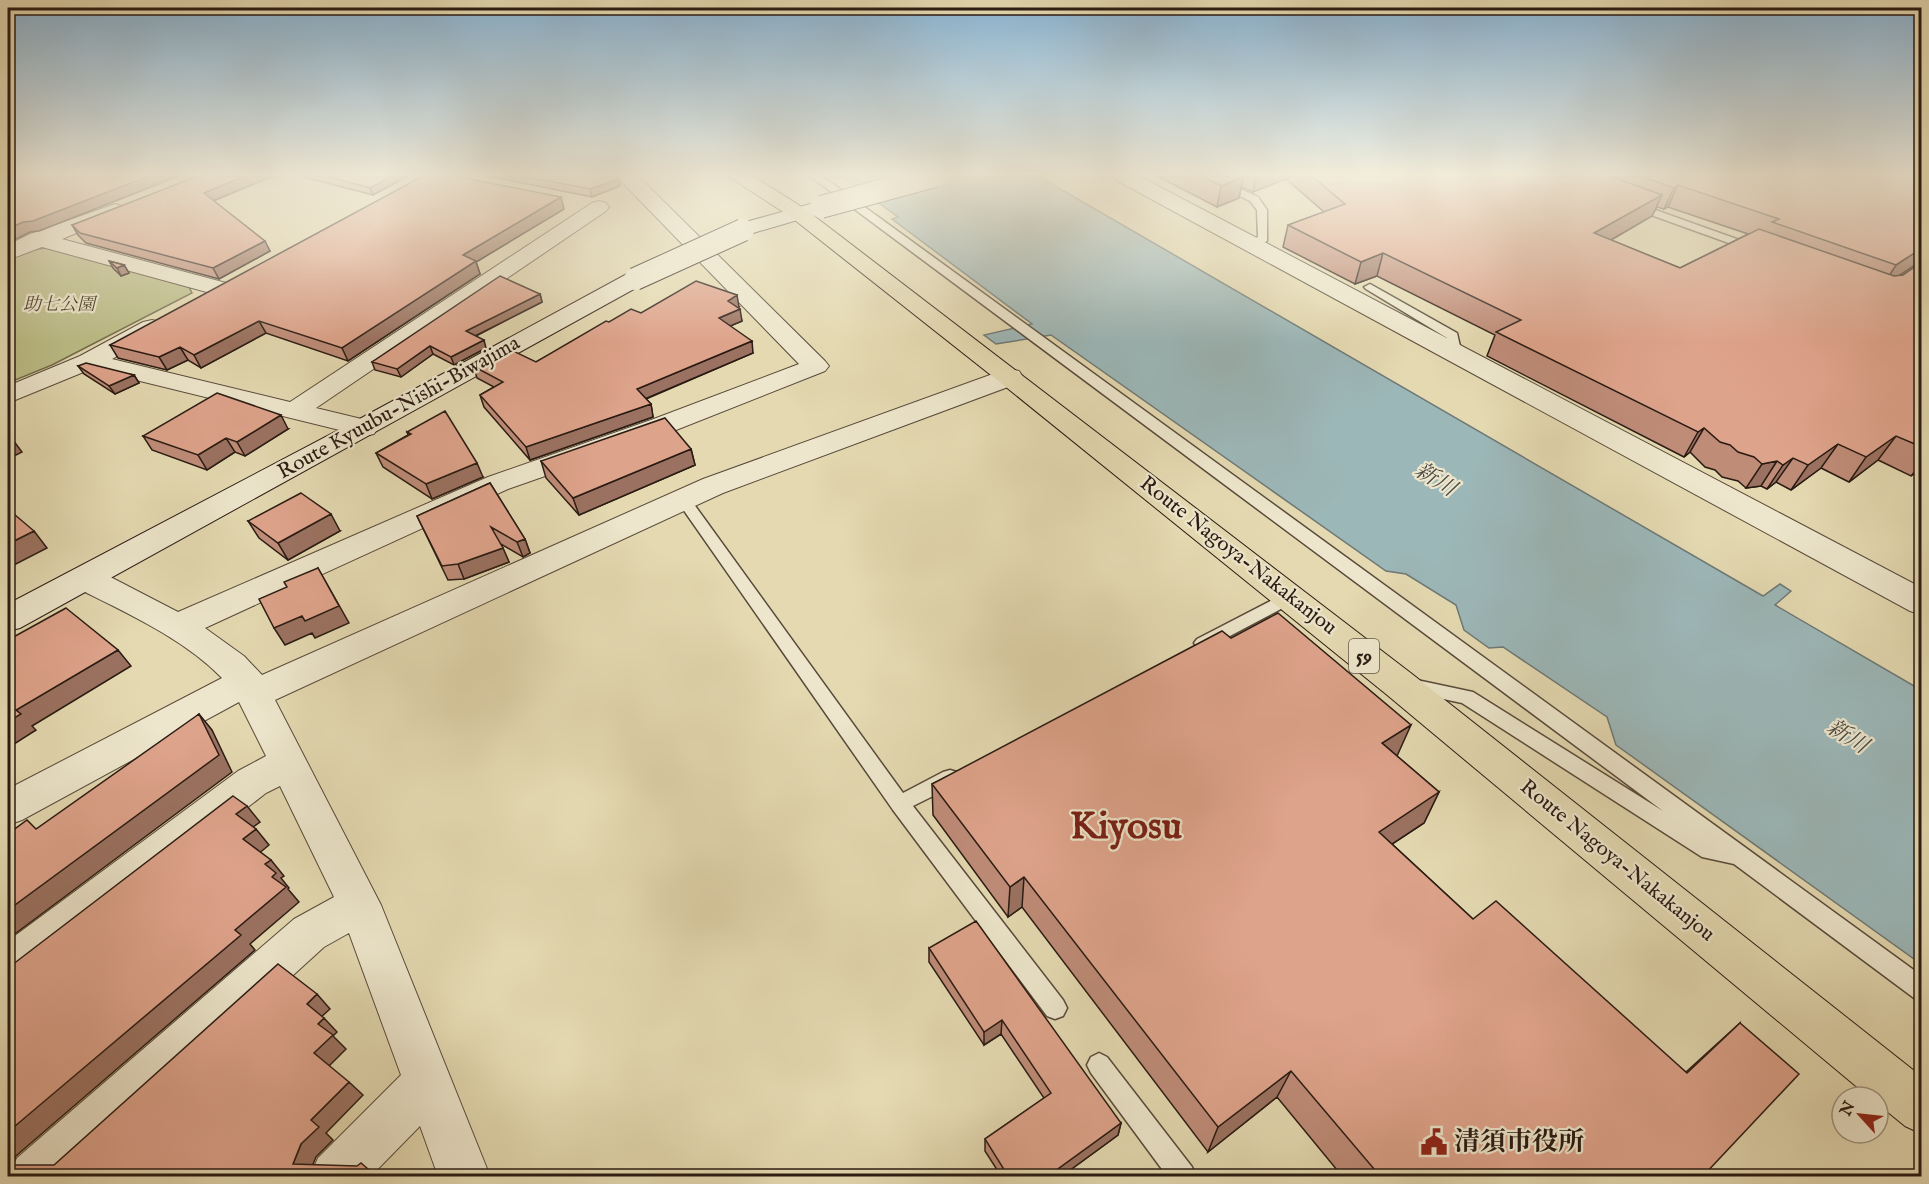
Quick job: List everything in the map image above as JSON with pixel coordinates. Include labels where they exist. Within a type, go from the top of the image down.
[{"type":"main road","name":"Route Nagoya-Nakakanjou","points":[[835,231],[1010,377],[1399,684],[1922,1109]]},
{"type":"street","points":[[8,253],[58,231]]},
{"type":"street","points":[[294,411],[551,231]]},
{"type":"street","points":[[176,627],[498,483],[661,426],[816,366],[681,231]]},
{"type":"street","name":"Route Kyuubu-Nishi-Biwajima","points":[[8,619],[635,279],[740,231]]},
{"type":"street","points":[[1226,231],[1922,603]]},
{"type":"street","points":[[38,239],[222,289]]},
{"type":"street","points":[[191,305],[243,277]]},
{"type":"street","points":[[8,395],[89,361],[171,316]]},
{"type":"street","points":[[89,361],[364,428]]},
{"type":"street","points":[[8,808],[251,687],[713,486],[1010,377]]},
{"type":"street","points":[[85,578],[176,627],[234,666],[251,687],[360,905],[464,1176]]},
{"type":"street","points":[[8,967],[252,782],[289,762]]},
{"type":"street","points":[[35,1176],[309,933],[360,905]]},
{"type":"street","points":[[336,1176],[429,1082]]},
{"type":"lane","points":[[890,231],[1922,990]]},
{"type":"lane","points":[[1250,244],[1263,239],[1263,231]]},
{"type":"lane","points":[[1707,231],[1762,251]]},
{"type":"lane","points":[[1370,287],[1453,336],[1456,355]]},
{"type":"lane","points":[[683,499],[900,804],[1055,1008]]},
{"type":"lane","points":[[1191,650],[1290,597]]},
{"type":"lane","points":[[1399,684],[1467,697],[1709,851],[1739,855]]},
{"type":"lane","points":[[900,804],[963,771]]},
{"type":"lane","points":[[1099,1065],[1183,1176]]},
{"type":"green space","name":"助七公園","points":[[47,248],[189,287],[192,293],[52,365],[8,383],[8,259],[28,250]]},
{"type":"water","name":"新川","points":[[908,231],[1133,231],[1763,596],[1780,584],[1791,591],[1775,605],[1921,690],[1921,964],[1616,745],[1607,717],[1503,647],[1489,648],[1464,630],[1456,605],[1406,574],[1386,571],[1051,335],[996,344],[984,335],[1032,324]]},
{"type":"building","points":[[78,231],[253,231],[265,241],[213,268]]},
{"type":"building","points":[[321,231],[503,231],[463,255],[476,261],[342,348],[259,321],[194,355],[180,347],[159,357],[110,345]]},
{"type":"building","points":[[1300,231],[1597,231],[1594,233],[1680,268],[1754,231],[1765,231],[1894,276],[1903,275],[1922,262],[1922,447],[1896,436],[1866,457],[1838,444],[1808,465],[1793,458],[1783,465],[1777,461],[1762,464],[1754,457],[1738,452],[1730,445],[1720,442],[1704,428],[1698,432],[1496,332],[1521,320],[1383,253],[1361,262]]},
{"type":"building","points":[[1799,231],[1922,231],[1922,248],[1896,265]]},
{"type":"building","points":[[109,261],[124,265],[117,268]]},
{"type":"building","points":[[500,276],[540,294],[466,331],[484,340],[451,357],[430,346],[397,369],[372,362]]},
{"type":"building","points":[[696,281],[737,295],[728,301],[740,309],[719,318],[752,341],[637,389],[651,404],[526,447],[480,395],[503,382],[473,366],[507,348],[536,362],[606,321],[609,322],[631,309],[641,313]]},
{"type":"building","points":[[86,363],[134,375],[109,386],[78,366]]},
{"type":"building","points":[[217,393],[281,415],[237,442],[226,438],[198,455],[143,436]]},
{"type":"building","points":[[445,411],[477,463],[426,484],[376,453],[411,434],[407,432]]},
{"type":"building","points":[[665,418],[691,449],[573,498],[541,461]]},
{"type":"building","points":[[490,483],[525,539],[517,542],[491,527],[503,548],[458,564],[442,566],[417,516]]},
{"type":"building","points":[[301,493],[331,514],[278,543],[248,521]]},
{"type":"building","points":[[8,509],[34,531],[8,544]]},
{"type":"building","points":[[318,568],[339,606],[305,621],[302,616],[274,628],[259,599],[287,587],[284,582]]},
{"type":"building","points":[[66,608],[118,650],[16,710],[21,714],[8,722],[8,640]]},
{"type":"building","points":[[1278,613],[1411,725],[1382,743],[1439,792],[1379,832],[1473,919],[1496,901],[1687,1073],[1740,1023],[1799,1074],[1703,1176],[1380,1176],[1291,1071],[1218,1127],[1024,877],[1010,887],[932,784],[1222,631],[1231,638]]},
{"type":"building","points":[[199,714],[219,755],[8,910],[8,834],[27,820],[36,829]]},
{"type":"building","points":[[233,796],[247,806],[236,814],[256,829],[243,839],[271,860],[265,864],[276,873],[272,877],[286,887],[235,930],[241,935],[8,1132],[8,968]]},
{"type":"building","points":[[976,921],[1121,1123],[1048,1176],[1008,1176],[985,1139],[1051,1093],[1002,1020],[984,1032],[929,948]]},
{"type":"building","points":[[278,964],[317,994],[307,1004],[324,1018],[318,1024],[333,1035],[314,1053],[349,1082],[311,1120],[319,1127],[301,1144],[293,1164],[357,1166],[361,1163],[376,1176],[8,1176],[8,1165],[54,1165]]},
{"type":"place","name":"清須市役所","points":[[1434,1142]]},
{"type":"district","name":"Kiyosu","points":[[1126,827]]}]
